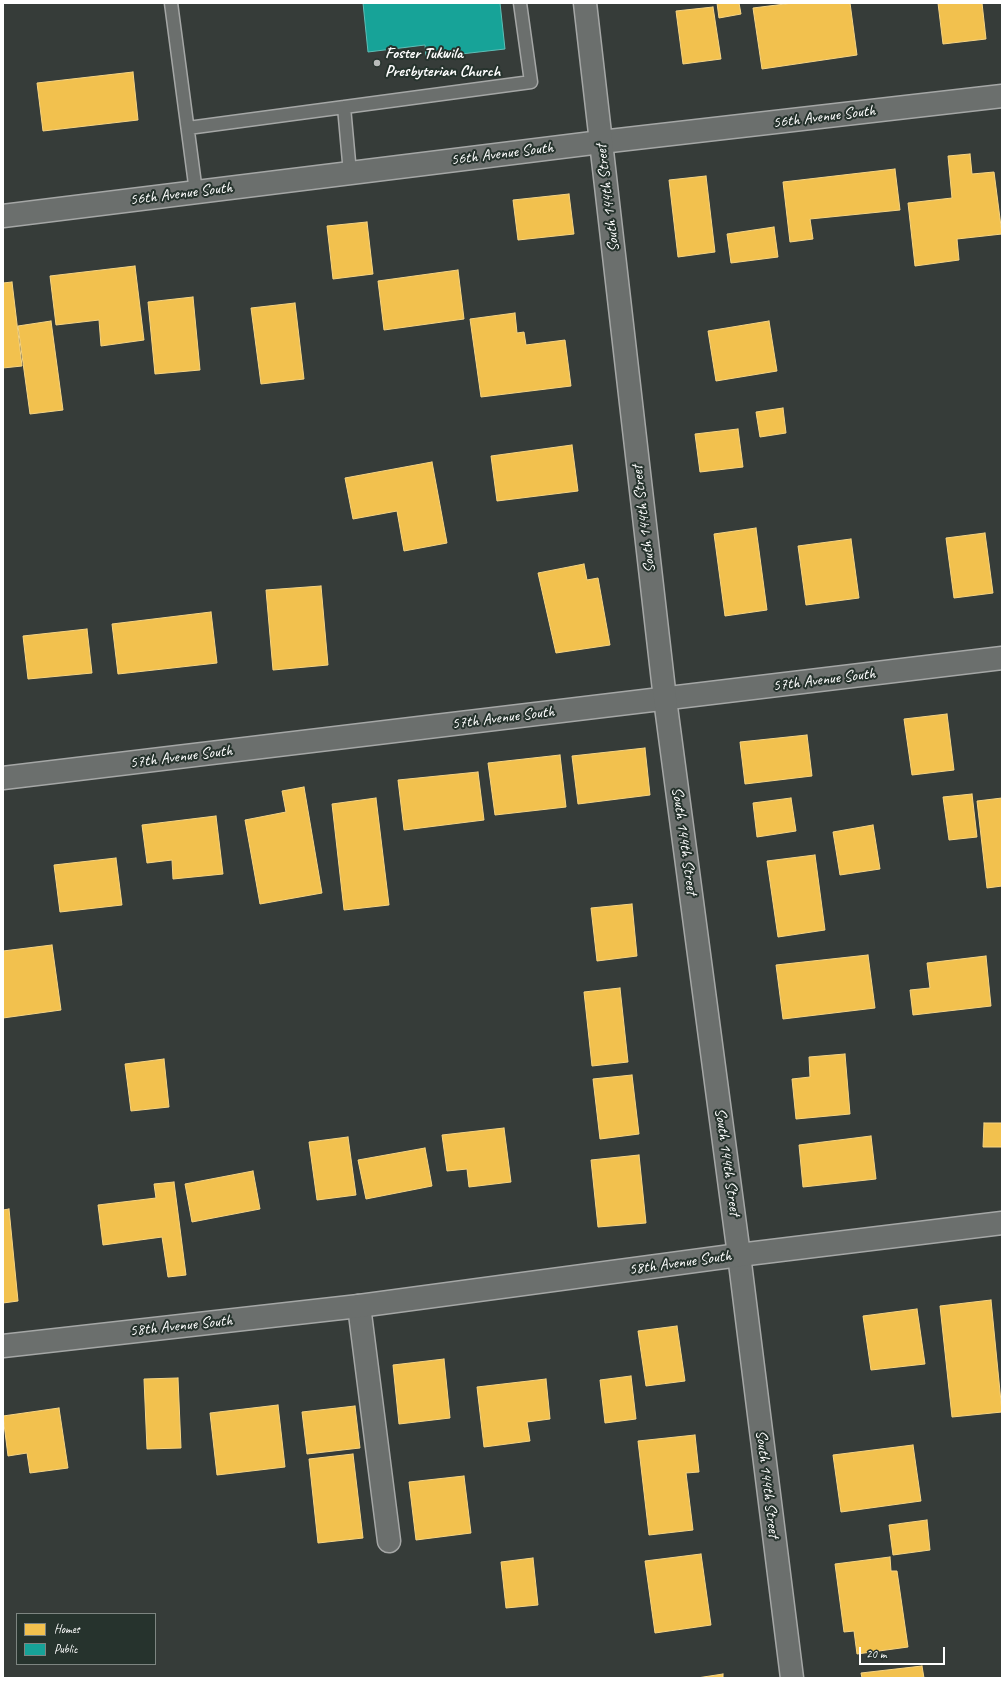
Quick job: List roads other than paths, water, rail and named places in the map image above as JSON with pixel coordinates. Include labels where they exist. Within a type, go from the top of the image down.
[{"type":"street","name":"South 144th Street","points":[[585,3],[665,699],[739,1255],[792,1678]]},
{"type":"street","name":"56th Avenue South","points":[[3,216],[601,142],[1002,96]]},
{"type":"street","name":"57th Avenue South","points":[[3,778],[1002,658]]},
{"type":"street","name":"58th Avenue South","points":[[3,1346],[359,1306],[739,1255],[1002,1223]]},
{"type":"street","points":[[359,1306],[389,1542]]},
{"type":"lane","points":[[172,3],[196,192]]},
{"type":"lane","points":[[188,128],[531,82],[520,3]]},
{"type":"lane","points":[[344,107],[350,173]]},
{"type":"place","name":"Foster Tukwila Presbyterian Church","points":[[377,63]]}]
